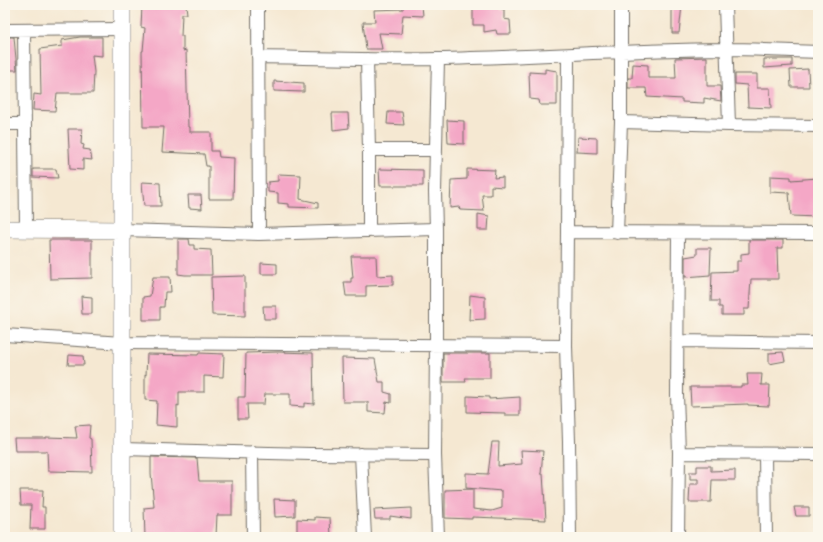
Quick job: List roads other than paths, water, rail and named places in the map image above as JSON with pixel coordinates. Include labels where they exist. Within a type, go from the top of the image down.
[{"type":"street","points":[[122,5],[122,537]]},
{"type":"street","points":[[258,5],[259,234]]},
{"type":"street","points":[[617,233],[621,122],[621,5]]},
{"type":"street","points":[[725,5],[729,125]]},
{"type":"street","points":[[5,30],[122,29]]},
{"type":"street","points":[[24,30],[26,229]]},
{"type":"street","points":[[258,57],[438,59],[726,49],[818,52]]},
{"type":"street","points":[[568,55],[566,346],[570,537]]},
{"type":"street","points":[[367,59],[369,231]]},
{"type":"street","points":[[438,59],[435,192],[435,455],[438,537]]},
{"type":"street","points":[[621,122],[818,126]]},
{"type":"street","points":[[5,124],[25,124]]},
{"type":"street","points":[[369,150],[436,150]]},
{"type":"street","points":[[5,229],[122,230],[259,234],[436,229]]},
{"type":"street","points":[[567,232],[818,233]]},
{"type":"street","points":[[678,233],[678,537]]},
{"type":"street","points":[[5,335],[122,343],[566,346]]},
{"type":"street","points":[[678,341],[818,343]]},
{"type":"street","points":[[122,449],[310,454],[435,455]]},
{"type":"street","points":[[252,452],[253,537]]},
{"type":"street","points":[[679,453],[818,454]]},
{"type":"street","points":[[361,454],[365,537]]},
{"type":"street","points":[[766,454],[766,537]]}]
